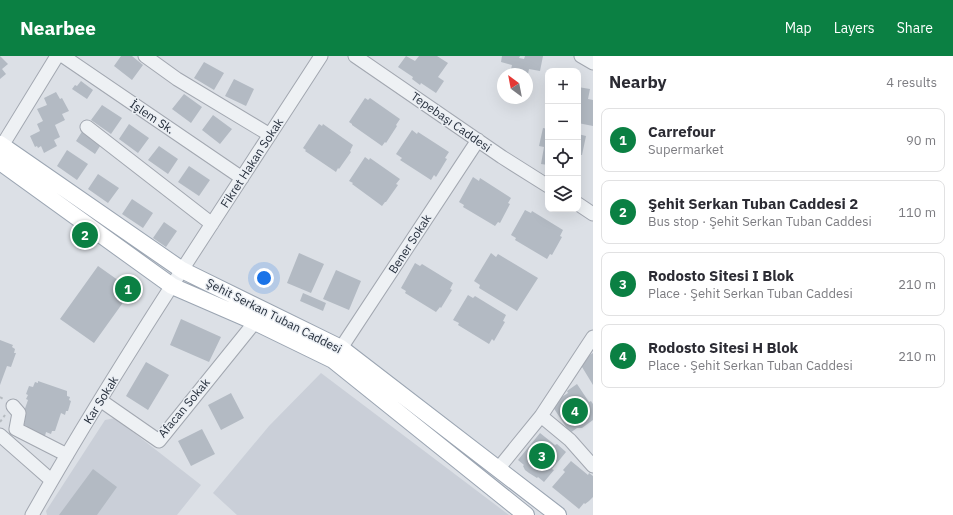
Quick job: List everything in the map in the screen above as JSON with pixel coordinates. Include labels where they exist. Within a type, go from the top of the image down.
[{"type":"main road","name":"Şehit Serkan Tuban Caddesi","points":[[1,146],[182,270],[341,348],[558,515]]},
{"type":"main road","name":"Şehit Serkan Tuban Caddesi","points":[[0,162],[172,286],[255,322],[333,360],[526,515]]},
{"type":"street","points":[[1,146],[57,56]]},
{"type":"street","name":"İşlem Sk.","points":[[63,56],[242,178]]},
{"type":"street","points":[[145,56],[177,79],[270,135]]},
{"type":"street","name":"Fikret Hakan Sokak","points":[[182,270],[321,56]]},
{"type":"street","name":"Tepebaşı Caddesi","points":[[355,56],[502,157],[545,184]]},
{"type":"street","points":[[581,56],[593,63]]},
{"type":"street","points":[[87,127],[212,224]]},
{"type":"street","name":"Bener Sokak","points":[[341,348],[478,140]]},
{"type":"street","points":[[581,206],[593,214]]},
{"type":"street","name":"Kar Sokak","points":[[32,515],[51,480],[182,270]]},
{"type":"street","name":"Afacan Sokak","points":[[100,400],[159,441],[255,322]]},
{"type":"street","points":[[498,469],[541,416],[593,337]]},
{"type":"street","points":[[13,406],[19,413],[16,429],[67,455]]},
{"type":"street","points":[[541,416],[570,440],[593,466]]},
{"type":"street","points":[[0,435],[51,480]]},
{"type":"shaded area","points":[[321,373],[509,515],[237,515],[213,493],[269,426]]},
{"type":"shaded area","points":[[115,418],[201,485],[177,515],[47,515],[46,511],[105,420]]},
{"type":"building","points":[[0,56],[8,64],[2,69],[6,74],[0,79]]},
{"type":"building","points":[[121,56],[132,56],[143,65],[132,80],[114,66]]},
{"type":"building","points":[[406,56],[415,61],[419,56],[437,56],[448,63],[438,77],[444,81],[436,93],[421,83],[420,85],[412,79],[413,77],[398,67]]},
{"type":"building","points":[[502,56],[520,56],[519,58],[524,59],[525,56],[543,56],[540,71],[533,70],[533,68],[511,68],[512,65],[501,62]]},
{"type":"building","points":[[204,62],[224,73],[214,90],[194,78]]},
{"type":"building","points":[[234,79],[254,89],[246,106],[225,96]]},
{"type":"building","points":[[81,81],[93,90],[87,99],[72,89]]},
{"type":"building","points":[[581,88],[590,89],[588,99],[593,100],[593,126],[581,124]]},
{"type":"building","points":[[56,92],[60,99],[62,98],[69,111],[62,114],[65,120],[55,125],[60,137],[54,140],[57,146],[44,153],[41,146],[38,148],[37,146],[35,147],[30,136],[40,131],[37,124],[43,121],[37,109],[47,105],[44,98]]},
{"type":"building","points":[[184,94],[202,107],[191,123],[172,109]]},
{"type":"building","points":[[365,98],[368,100],[370,98],[400,119],[386,143],[385,142],[382,146],[349,122]]},
{"type":"building","points":[[102,105],[122,118],[111,134],[91,120]]},
{"type":"building","points":[[213,115],[232,129],[220,144],[202,130]]},
{"type":"building","points":[[129,124],[149,138],[138,153],[119,139]]},
{"type":"building","points":[[319,124],[322,126],[323,124],[353,145],[350,151],[351,152],[336,172],[305,151],[306,150],[303,148]]},
{"type":"building","points":[[543,128],[545,128],[545,165],[541,164],[544,147],[539,146]]},
{"type":"building","points":[[83,130],[102,143],[95,154],[76,141]]},
{"type":"building","points":[[412,130],[417,134],[418,132],[449,152],[445,158],[447,159],[436,177],[434,175],[431,180],[400,160],[402,158],[396,154]]},
{"type":"building","points":[[581,135],[586,136],[581,155]]},
{"type":"building","points":[[159,146],[178,159],[168,174],[148,160]]},
{"type":"building","points":[[67,150],[88,164],[77,180],[57,166]]},
{"type":"building","points":[[365,157],[369,160],[370,158],[400,179],[396,184],[398,185],[382,206],[349,181]]},
{"type":"building","points":[[189,166],[210,180],[199,196],[178,182]]},
{"type":"building","points":[[98,174],[119,188],[108,203],[88,189]]},
{"type":"building","points":[[473,177],[479,181],[480,178],[511,198],[508,203],[510,204],[500,223],[498,222],[495,226],[463,207],[464,205],[459,202]]},
{"type":"building","points":[[132,199],[153,213],[143,228],[122,214]]},
{"type":"building","points":[[525,210],[531,213],[532,211],[563,230],[560,236],[562,237],[552,255],[550,254],[547,259],[515,240],[516,238],[511,235]]},
{"type":"building","points":[[164,222],[177,231],[166,247],[153,238]]},
{"type":"building","points":[[299,253],[324,264],[311,293],[287,283]]},
{"type":"building","points":[[491,253],[496,257],[498,254],[538,278],[517,311],[479,288],[480,285],[474,281]]},
{"type":"building","points":[[415,263],[420,266],[422,264],[453,283],[450,289],[452,290],[441,308],[440,307],[436,312],[405,293],[406,291],[401,288]]},
{"type":"building","points":[[98,266],[132,290],[94,343],[60,319]]},
{"type":"building","points":[[336,270],[361,281],[349,310],[323,299]]},
{"type":"building","points":[[303,293],[326,303],[323,311],[300,301]]},
{"type":"building","points":[[468,295],[473,298],[475,296],[506,315],[503,321],[505,322],[494,341],[492,339],[489,344],[458,325],[459,323],[453,320]]},
{"type":"building","points":[[181,319],[221,337],[209,362],[170,345]]},
{"type":"building","points":[[0,340],[13,345],[12,347],[15,349],[14,353],[16,353],[11,367],[7,366],[0,385]]},
{"type":"building","points":[[593,353],[593,385],[579,362]]},
{"type":"building","points":[[146,362],[169,375],[148,410],[126,396]]},
{"type":"building","points":[[38,381],[67,391],[67,396],[70,397],[69,400],[71,401],[65,415],[61,413],[55,431],[52,431],[51,434],[46,432],[45,436],[26,429],[27,426],[23,425],[25,421],[21,420],[28,400],[26,399],[28,395],[26,394],[29,386],[33,387],[35,382],[38,383]]},
{"type":"building","points":[[577,384],[589,402],[591,401],[593,404],[593,420],[582,428],[577,428],[570,433],[551,404],[568,393],[567,391]]},
{"type":"building","points":[[231,393],[244,418],[221,430],[208,405]]},
{"type":"building","points":[[202,429],[215,454],[191,466],[178,441]]},
{"type":"building","points":[[540,433],[566,452],[552,469],[554,470],[544,482],[525,470],[524,465],[518,460]]},
{"type":"building","points":[[571,461],[588,475],[589,473],[593,476],[593,497],[585,504],[584,503],[579,509],[552,487],[565,472],[563,470]]},
{"type":"building","points":[[93,469],[117,487],[97,515],[59,515]]},
{"type":"place","name":"Şehit Serkan Tuban Caddesi 2","points":[[85,235]]},
{"type":"place","name":"Carrefour","points":[[128,289]]},
{"type":"place","name":"Rodosto Sitesi H Blok","points":[[575,411]]},
{"type":"place","name":"Rodosto Sitesi I Blok","points":[[542,456]]}]
